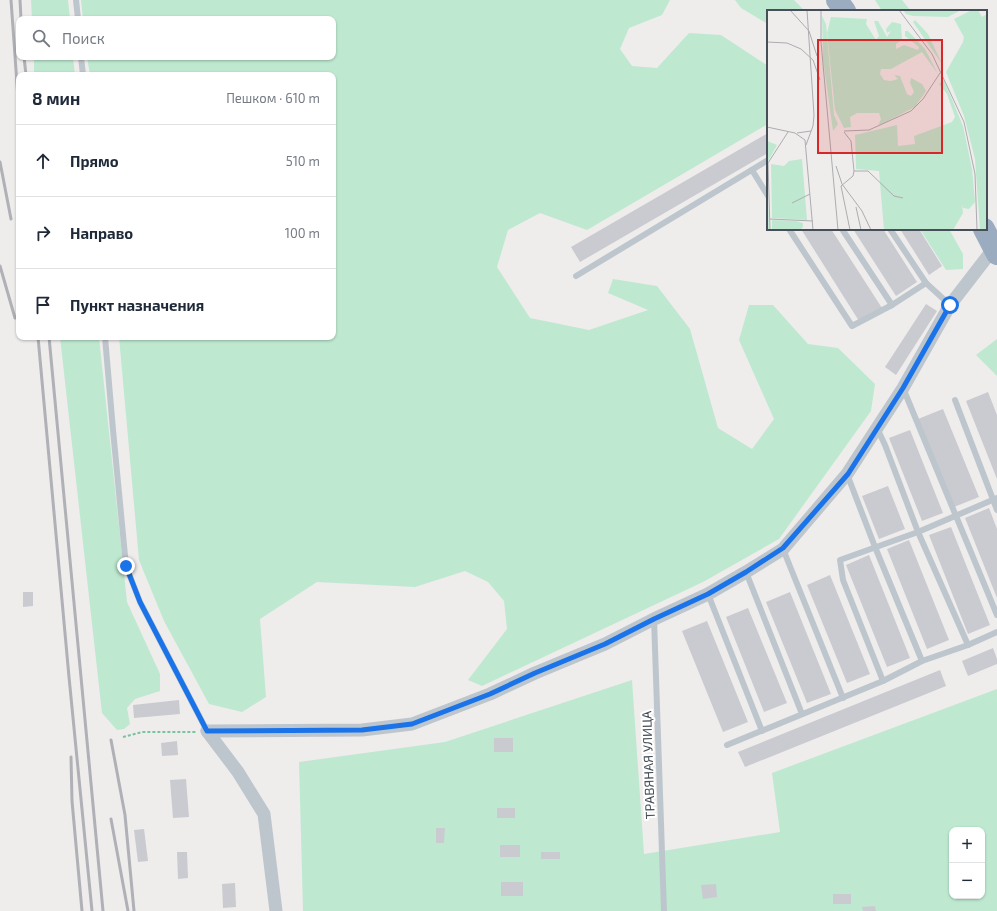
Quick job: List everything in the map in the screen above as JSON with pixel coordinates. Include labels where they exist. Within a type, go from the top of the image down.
[{"type":"highway","points":[[837,0],[844,10]]},
{"type":"highway","points":[[985,230],[996,249]]},
{"type":"street","points":[[207,731],[362,730],[412,724],[490,694],[535,673],[605,644],[708,594],[746,572],[783,548],[848,474],[903,388],[950,305],[996,249]]},
{"type":"street","points":[[207,731],[238,772],[264,814],[276,911]]},
{"type":"lane","points":[[76,0],[78,16]]},
{"type":"lane","points":[[81,60],[83,72]]},
{"type":"lane","points":[[576,276],[767,161]]},
{"type":"lane","points":[[752,170],[767,194]]},
{"type":"lane","points":[[790,230],[852,326],[892,305],[926,283]]},
{"type":"lane","points":[[843,230],[892,305]]},
{"type":"lane","points":[[891,230],[926,283],[950,305]]},
{"type":"lane","points":[[105,340],[126,566],[140,602],[207,731]]},
{"type":"lane","points":[[903,388],[997,615]]},
{"type":"lane","points":[[954,400],[995,499],[997,510]]},
{"type":"lane","points":[[876,428],[885,445],[918,532],[968,645]]},
{"type":"lane","points":[[848,474],[875,547],[922,661]]},
{"type":"lane","points":[[883,681],[843,580],[840,560],[918,532],[995,499]]},
{"type":"lane","points":[[783,548],[843,698]]},
{"type":"lane","points":[[746,572],[802,714]]},
{"type":"lane","points":[[708,594],[762,731]]},
{"type":"lane","name":"ТРАВЯНАЯ УЛИЦА","points":[[654,619],[664,911]]},
{"type":"lane","points":[[727,745],[883,681],[922,661],[968,645],[997,632]]},
{"type":"path","points":[[123,737],[142,732],[207,731]]},
{"type":"green space","points":[[31,0],[68,0],[70,16],[32,16]]},
{"type":"green space","points":[[81,0],[670,0],[662,15],[629,28],[620,49],[632,66],[657,68],[689,33],[721,35],[767,65],[767,125],[587,230],[540,213],[508,230],[497,267],[530,318],[589,330],[648,310],[608,293],[613,279],[657,286],[690,329],[718,428],[752,449],[774,419],[739,340],[749,305],[773,305],[808,344],[838,348],[875,384],[871,411],[779,539],[703,582],[482,686],[468,680],[507,629],[504,601],[488,582],[465,571],[415,587],[317,582],[260,619],[266,697],[242,712],[209,704],[164,621],[139,560],[119,340],[336,340],[336,72],[90,72],[88,60],[336,60],[336,16],[83,16]]},
{"type":"green space","points":[[735,0],[794,0],[804,10],[767,10],[767,23],[741,8]]},
{"type":"green space","points":[[875,0],[902,0],[910,10],[881,10]]},
{"type":"green space","points":[[34,60],[73,60],[75,72],[34,72]]},
{"type":"green space","points":[[921,230],[950,230],[963,254],[963,269],[946,270]]},
{"type":"green space","points":[[997,339],[997,376],[976,355]]},
{"type":"green space","points":[[60,340],[99,340],[127,602],[160,674],[160,691],[135,699],[127,708],[130,724],[124,729],[117,730],[102,713]]},
{"type":"green space","points":[[632,680],[644,854],[780,832],[772,773],[997,689],[997,911],[303,911],[299,762],[445,742]]},
{"type":"building","points":[[767,134],[767,154],[580,262],[571,247]]},
{"type":"building","points":[[802,230],[832,230],[882,308],[859,321]]},
{"type":"building","points":[[854,230],[884,230],[917,282],[896,296]]},
{"type":"building","points":[[901,230],[920,230],[942,266],[929,275]]},
{"type":"building","points":[[926,304],[937,311],[896,375],[885,367]]},
{"type":"building","points":[[988,392],[997,415],[997,479],[966,401]]},
{"type":"building","points":[[943,409],[979,497],[954,507],[918,419]]},
{"type":"building","points":[[910,430],[943,513],[922,521],[889,438]]},
{"type":"building","points":[[888,486],[905,529],[879,539],[862,496]]},
{"type":"building","points":[[989,508],[997,529],[997,598],[965,518]]},
{"type":"building","points":[[951,527],[990,625],[968,634],[929,535]]},
{"type":"building","points":[[909,540],[949,640],[927,649],[887,549]]},
{"type":"building","points":[[869,555],[910,658],[887,667],[846,565]]},
{"type":"building","points":[[830,575],[870,674],[847,683],[807,585]]},
{"type":"building","points":[[23,592],[33,592],[33,606],[23,607]]},
{"type":"building","points":[[790,592],[831,694],[807,703],[766,602]]},
{"type":"building","points":[[748,608],[787,703],[764,712],[726,617]]},
{"type":"building","points":[[707,621],[748,722],[723,732],[682,631]]},
{"type":"building","points":[[993,648],[997,659],[997,664],[968,676],[962,661]]},
{"type":"building","points":[[940,670],[946,686],[745,767],[738,752]]},
{"type":"building","points":[[179,700],[180,714],[134,718],[133,705]]},
{"type":"building","points":[[494,738],[513,738],[513,752],[494,752]]},
{"type":"building","points":[[177,741],[178,755],[162,756],[161,743]]},
{"type":"building","points":[[186,779],[189,817],[173,818],[170,780]]},
{"type":"building","points":[[497,808],[515,808],[515,818],[497,818]]},
{"type":"building","points":[[436,828],[445,828],[444,843],[436,843]]},
{"type":"building","points":[[144,829],[148,861],[138,862],[134,830]]},
{"type":"building","points":[[500,845],[520,845],[520,857],[500,857]]},
{"type":"building","points":[[177,852],[187,852],[188,878],[178,879]]},
{"type":"building","points":[[541,852],[560,852],[560,859],[541,859]]},
{"type":"building","points":[[501,882],[523,882],[523,896],[501,896]]},
{"type":"building","points":[[235,883],[236,907],[223,908],[222,884]]},
{"type":"building","points":[[716,884],[717,897],[703,899],[701,885]]},
{"type":"building","points":[[833,894],[851,894],[851,904],[833,904]]},
{"type":"building","points":[[875,906],[876,911],[863,911],[862,907]]},
{"type":"railway","points":[[11,0],[16,72]]},
{"type":"railway","points":[[20,0],[21,16]]},
{"type":"railway","points":[[24,60],[26,72]]},
{"type":"railway","points":[[0,162],[11,219]]},
{"type":"railway","points":[[0,266],[15,318]]},
{"type":"railway","points":[[38,340],[92,911]]},
{"type":"railway","points":[[49,340],[103,911]]},
{"type":"railway","points":[[111,740],[125,815],[134,911]]},
{"type":"railway","points":[[71,757],[72,801],[82,911]]},
{"type":"railway","points":[[111,819],[128,911]]},
{"type":"route","points":[[126,566],[140,602],[207,731],[362,730],[412,724],[490,694],[535,673],[605,644],[708,594],[783,548],[848,474],[903,388],[950,305]]}]
